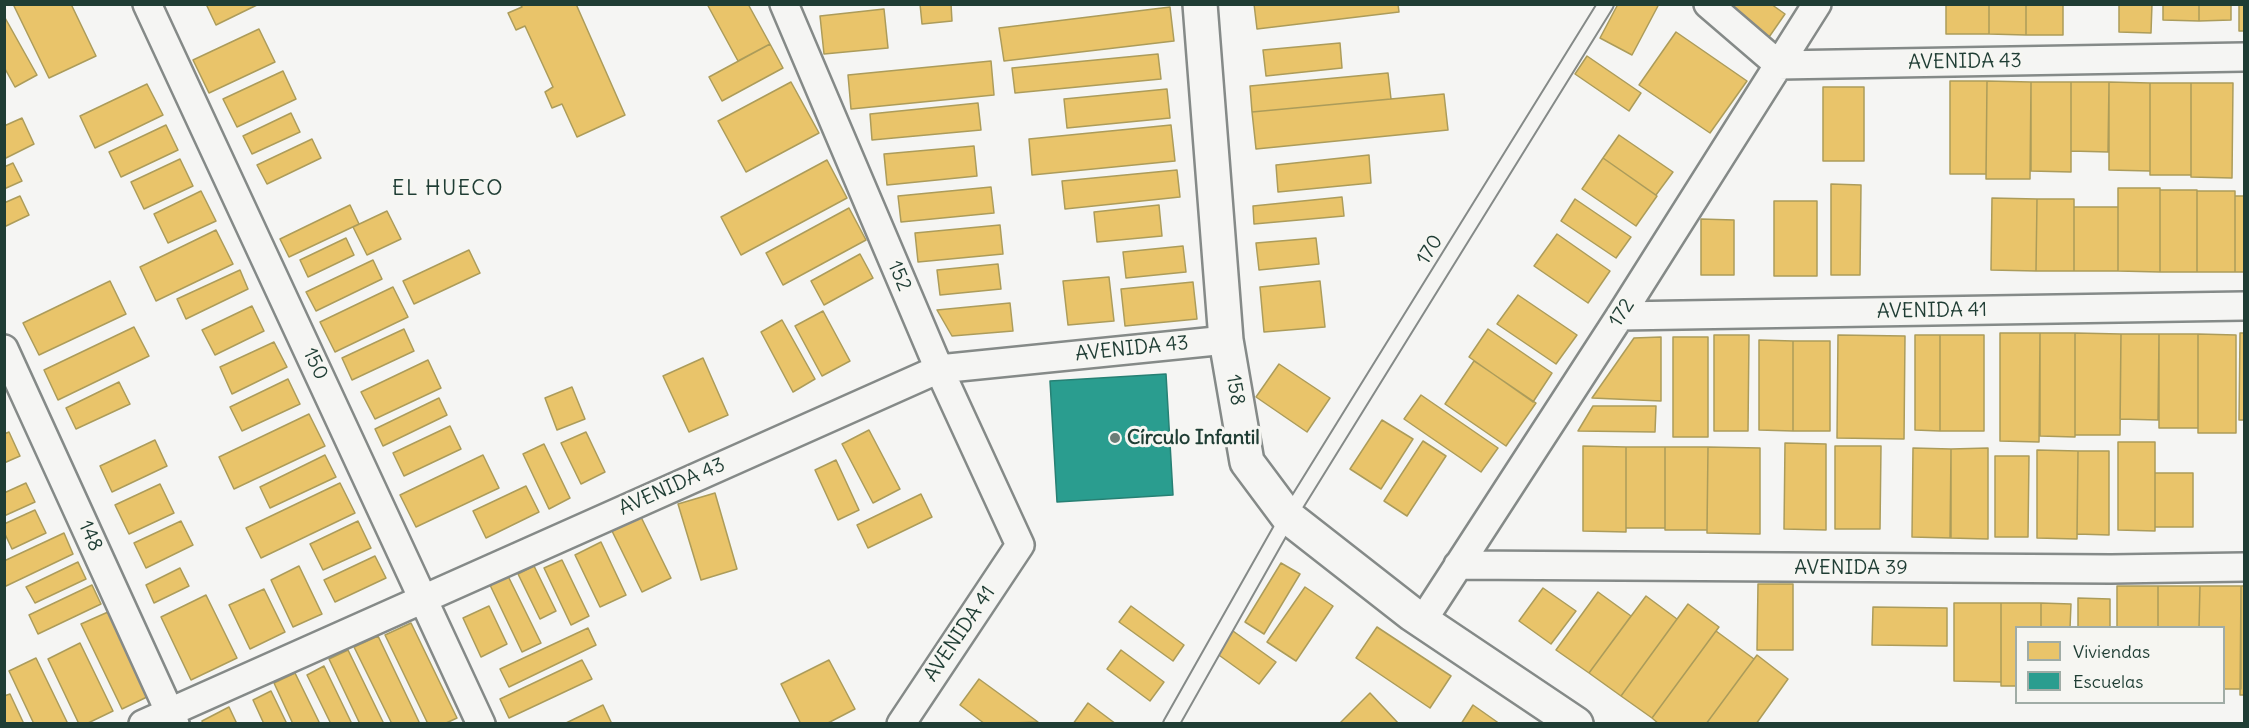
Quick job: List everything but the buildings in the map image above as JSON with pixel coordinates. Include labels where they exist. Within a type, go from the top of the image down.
[{"type":"street","name":"150","points":[[147,4],[481,723]]},
{"type":"street","name":"152","points":[[784,4],[939,369],[1020,545]]},
{"type":"street","name":"158","points":[[1200,4],[1226,340],[1247,462],[1288,517],[1423,620],[1576,723]]},
{"type":"street","points":[[1708,4],[1779,65]]},
{"type":"street","name":"172","points":[[1423,620],[1620,316],[1817,4]]},
{"type":"street","name":"AVENIDA 43","points":[[1779,65],[2244,57]]},
{"type":"street","name":"AVENIDA 41","points":[[1620,316],[2244,306]]},
{"type":"street","name":"AVENIDA 43","points":[[143,723],[173,718],[424,597],[939,369],[1226,340]]},
{"type":"street","name":"148","points":[[4,349],[173,718]]},
{"type":"street","name":"AVENIDA 41","points":[[901,723],[1020,545]]},
{"type":"street","name":"AVENIDA 39","points":[[1458,565],[2111,569],[2244,567]]},
{"type":"lane","name":"170","points":[[1171,723],[1288,517],[1606,4]]},
{"type":"place","name":"Círculo Infantil","points":[[1115,438]]},
{"type":"district","name":"EL HUECO","points":[[448,189]]}]
